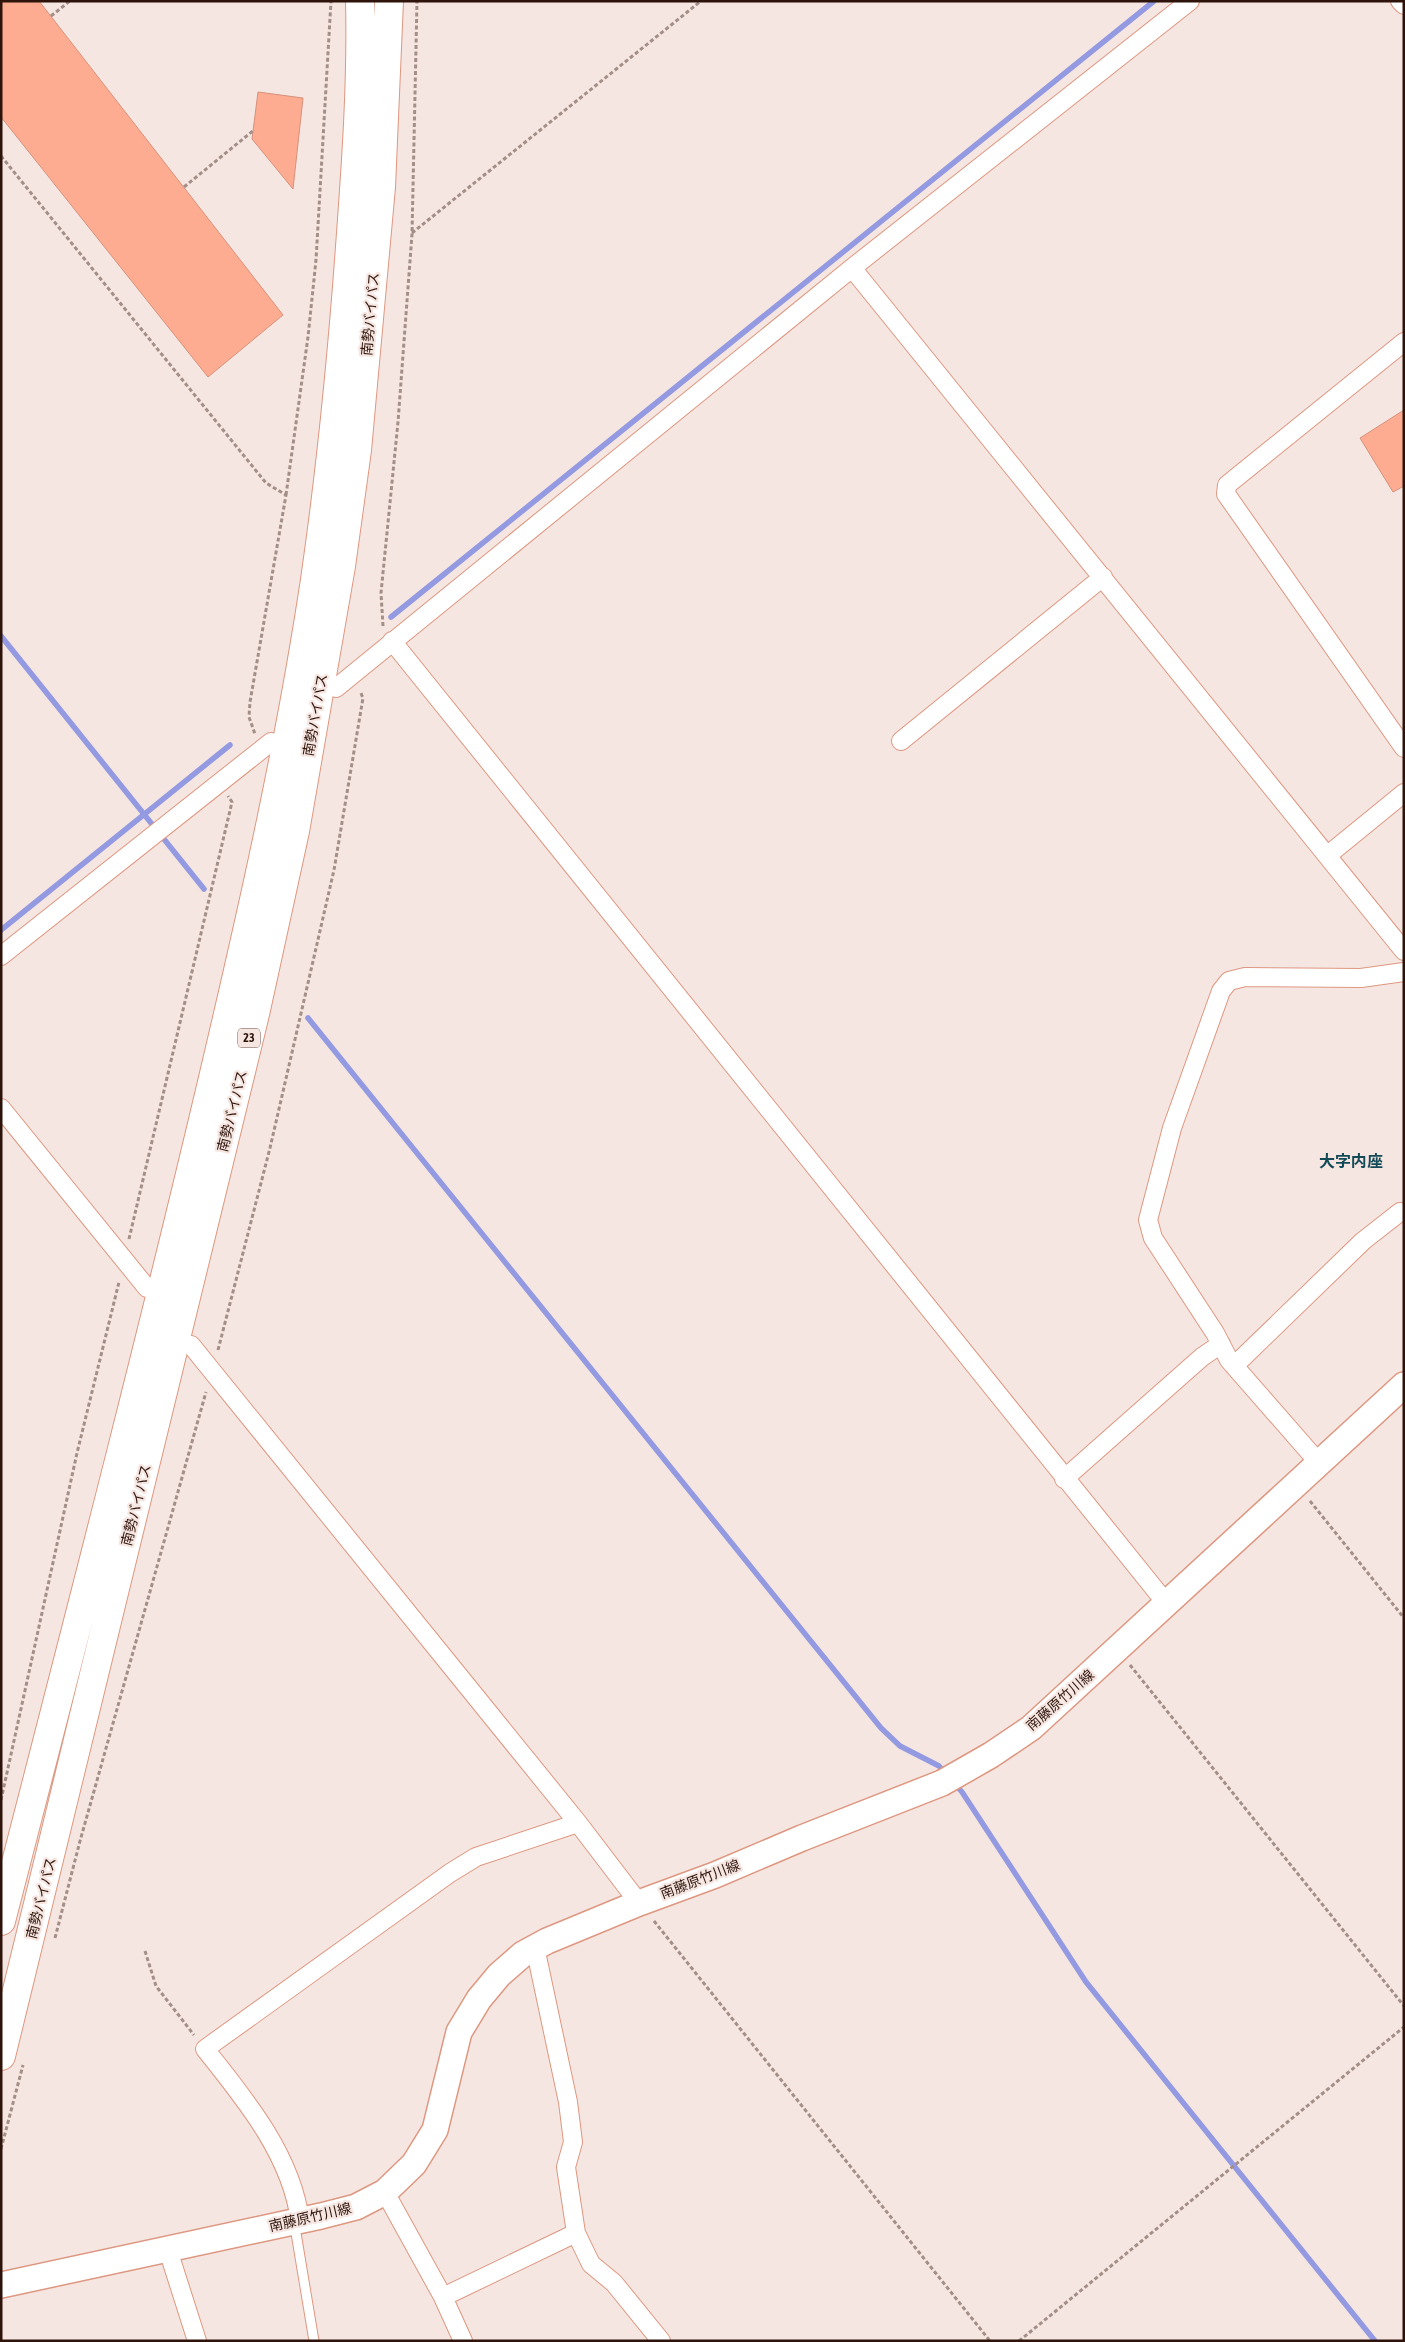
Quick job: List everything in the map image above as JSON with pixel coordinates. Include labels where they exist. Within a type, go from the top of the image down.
[{"type":"highway","name":"南勢バイパス","points":[[1,1921],[177,1232],[260,878],[284,755],[314,582],[344,324],[356,157],[361,43],[360,1]]},
{"type":"highway","name":"南勢バイパス","points":[[12,2059],[255,1014],[295,831],[341,566],[357,450],[380,187],[389,1]]},
{"type":"main road","name":"南藤原竹川線","points":[[1,2285],[168,2250],[356,2207],[385,2192],[414,2164],[435,2130],[460,2032],[479,1999],[499,1975],[523,1954],[639,1902],[715,1875],[949,1779],[1031,1728],[1404,1385]]},
{"type":"street","points":[[336,688],[852,268],[1190,1]]},
{"type":"street","points":[[1400,1],[1404,5]]},
{"type":"street","points":[[852,268],[1404,950]]},
{"type":"street","points":[[1404,342],[1227,485],[1226,494],[1404,748]]},
{"type":"street","points":[[901,741],[1104,578]]},
{"type":"street","points":[[392,641],[1064,1479],[1166,1603]]},
{"type":"street","points":[[1,956],[268,744]]},
{"type":"street","points":[[1328,855],[1404,793]]},
{"type":"street","points":[[1319,1463],[1234,1366],[1153,1238],[1148,1220],[1172,1128],[1221,991],[1229,981],[1245,977],[1361,978],[1404,972]]},
{"type":"street","points":[[1,1108],[146,1288]]},
{"type":"street","points":[[1234,1366],[1364,1241],[1403,1213]]},
{"type":"street","points":[[1064,1479],[1202,1357],[1221,1344]]},
{"type":"street","points":[[191,1345],[578,1823],[639,1902]]},
{"type":"street","points":[[300,2220],[297,2195],[278,2154],[240,2092],[205,2050],[450,1872],[476,1857],[578,1823]]},
{"type":"street","points":[[535,1947],[568,2102],[573,2142],[566,2167],[576,2233],[592,2264],[614,2283],[662,2341]]},
{"type":"street","points":[[385,2192],[443,2296],[463,2341]]},
{"type":"street","points":[[443,2296],[576,2233]]},
{"type":"street","points":[[168,2250],[197,2341]]},
{"type":"lane","points":[[300,2220],[296,2233],[314,2341]]},
{"type":"path","points":[[51,16],[70,1]]},
{"type":"path","points":[[268,744],[252,730],[249,717],[286,495],[306,347],[316,260],[332,1]]},
{"type":"path","points":[[392,641],[383,626],[381,593],[398,422],[412,234],[417,1]]},
{"type":"path","points":[[412,234],[701,1]]},
{"type":"path","points":[[184,187],[254,130]]},
{"type":"path","points":[[1,156],[266,483],[286,495]]},
{"type":"path","points":[[53,1947],[91,1802],[212,1371],[270,1148],[334,870],[363,698],[352,675]]},
{"type":"path","points":[[1,1800],[77,1453],[232,802],[220,781]]},
{"type":"path","points":[[1297,1485],[1404,1618]]},
{"type":"path","points":[[1118,1649],[1404,2006]]},
{"type":"path","points":[[639,1902],[990,2341]]},
{"type":"path","points":[[145,1951],[156,1986],[205,2050]]},
{"type":"path","points":[[1019,2341],[1404,2027]]},
{"type":"path","points":[[1,2149],[12,2059]]},
{"type":"building","points":[[1,1],[39,1],[283,315],[208,377],[1,117]]},
{"type":"building","points":[[258,92],[303,98],[293,189],[252,139]]},
{"type":"building","points":[[1404,410],[1404,486],[1393,492],[1360,438]]},
{"type":"waterway","points":[[391,617],[1154,1]]},
{"type":"waterway","points":[[1,636],[204,889]]},
{"type":"waterway","points":[[1,930],[230,745]]},
{"type":"waterway","points":[[308,1018],[881,1728],[900,1746],[939,1766],[946,1774]]},
{"type":"waterway","points":[[954,1783],[962,1792],[1086,1982],[1375,2341]]},
{"type":"district","name":"大字内座","points":[[1351,1161]]}]
